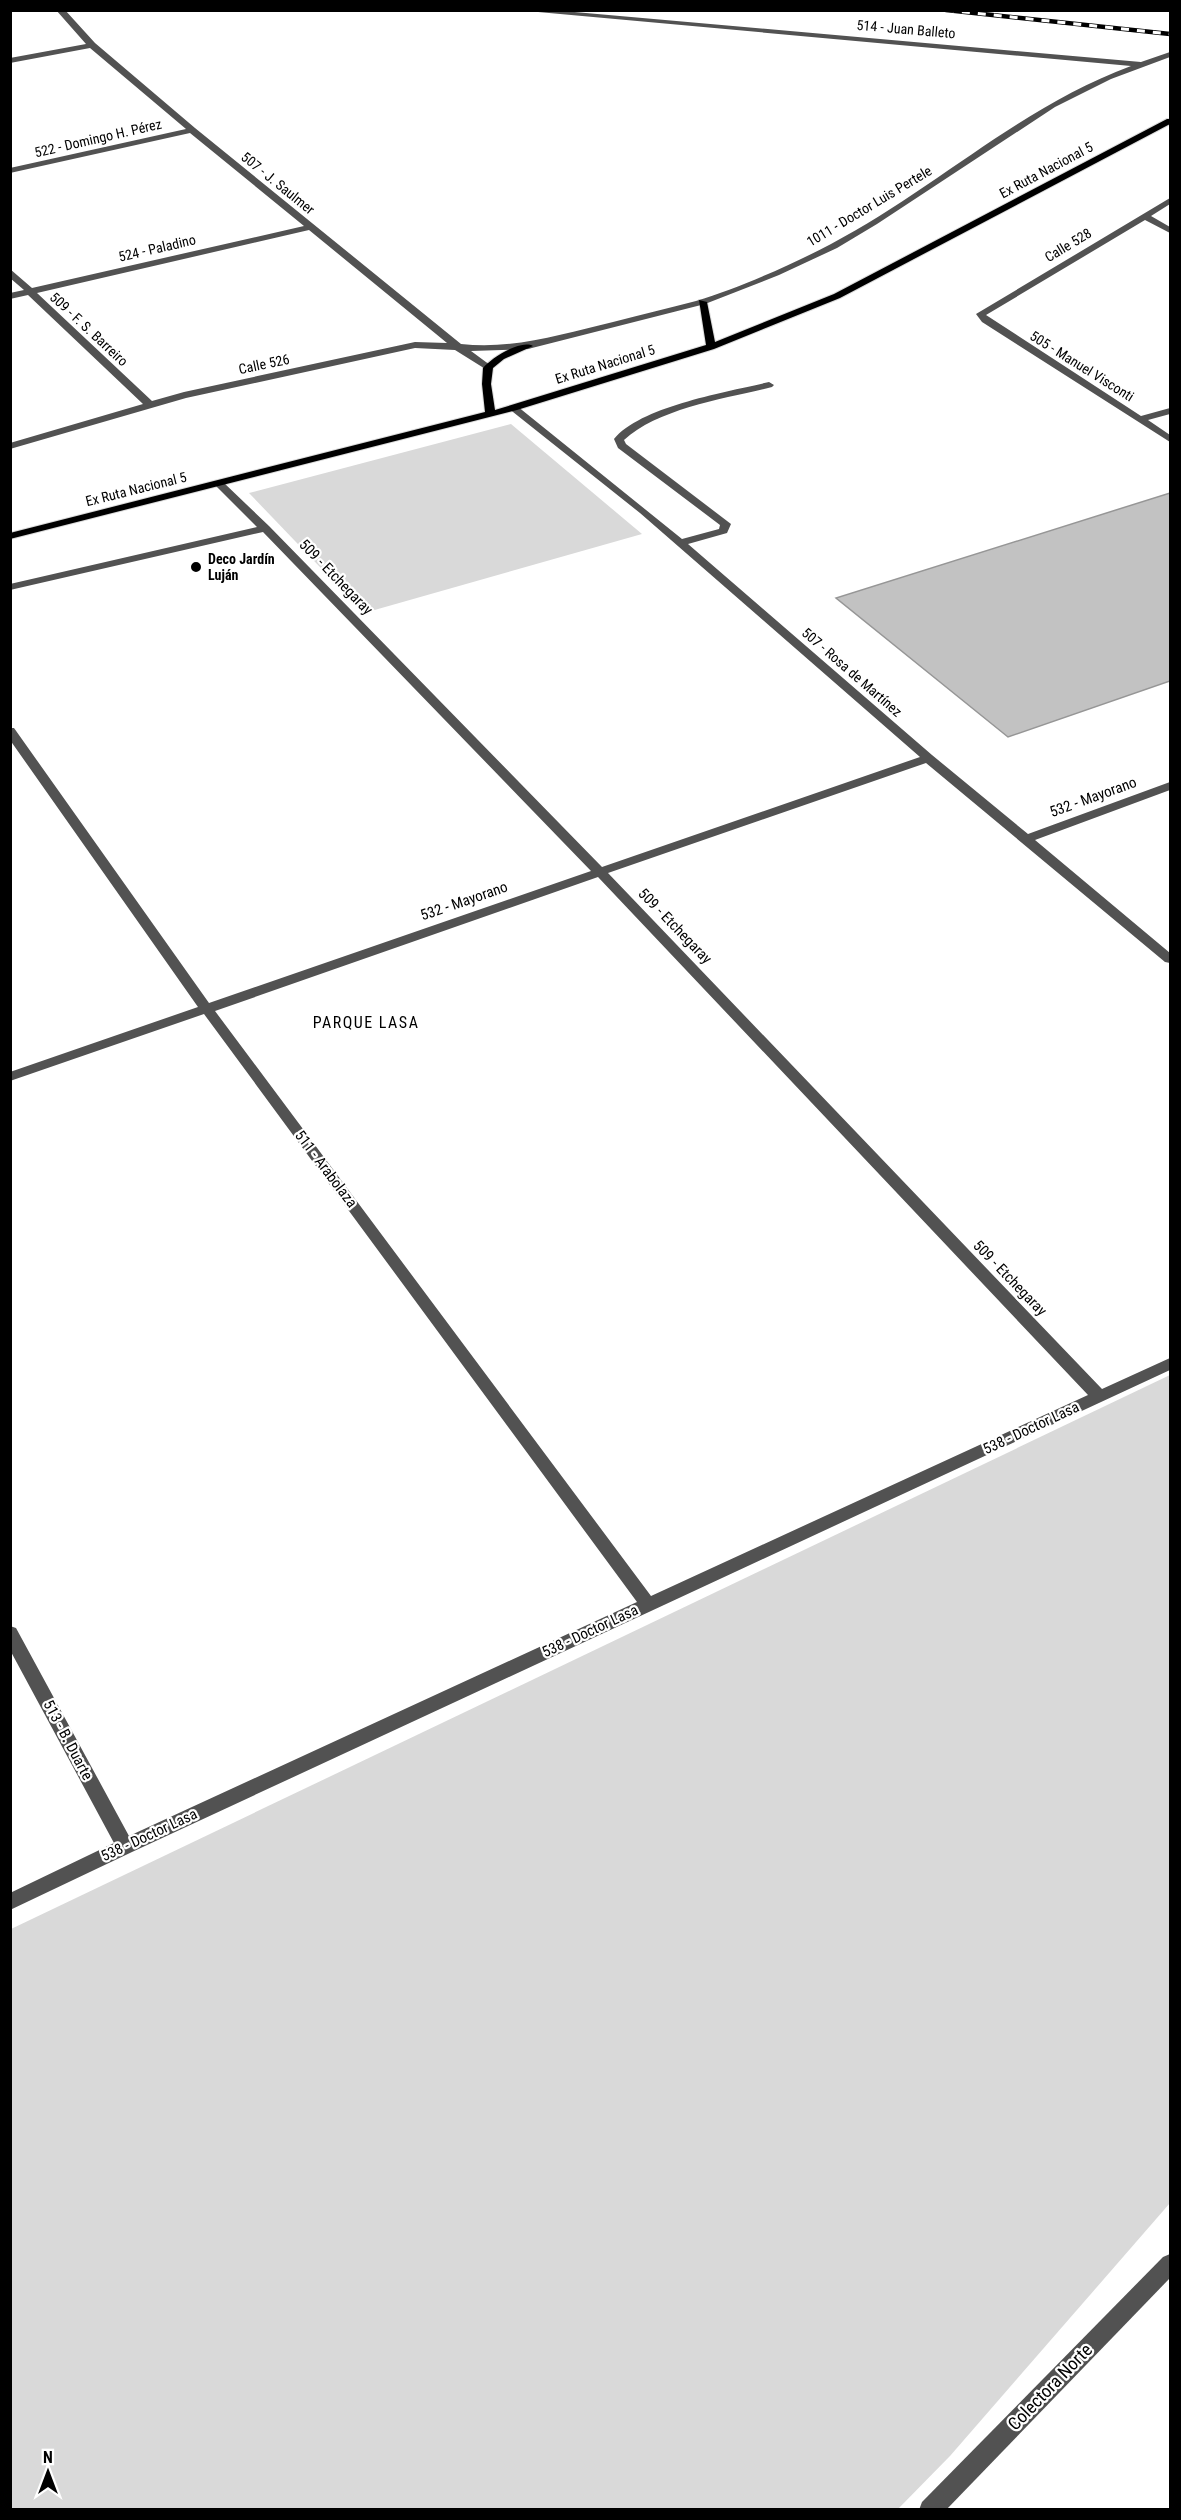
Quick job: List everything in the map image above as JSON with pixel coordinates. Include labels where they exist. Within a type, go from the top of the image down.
[{"type":"main road","name":"Ex Ruta Nacional 5","points":[[10,536],[513,408],[711,347],[837,296],[1170,122]]},
{"type":"main road","points":[[702,302],[711,347]]},
{"type":"main road","points":[[490,414],[485,374],[487,367],[494,360],[528,346]]},
{"type":"street","name":"507 - J. Saulmer","points":[[60,10],[92,45],[192,130],[458,347],[487,367]]},
{"type":"street","name":"514 - Juan Balleto","points":[[520,10],[1170,65]]},
{"type":"street","points":[[10,61],[92,45]]},
{"type":"street","name":"1011 - Doctor Luis Pertele","points":[[528,346],[702,302],[776,273],[834,246],[874,222],[1052,105],[1108,77],[1170,54]]},
{"type":"street","name":"522 - Domingo H. Pérez","points":[[10,171],[192,130]]},
{"type":"street","name":"Calle 528","points":[[981,314],[1170,201]]},
{"type":"street","points":[[1144,216],[1170,230]]},
{"type":"street","name":"524 - Paladino","points":[[10,296],[310,227]]},
{"type":"street","name":"509 - F. S. Barreiro","points":[[10,272],[150,405]]},
{"type":"street","name":"505 - Manuel Visconti","points":[[981,314],[985,320],[1170,439]]},
{"type":"street","name":"Calle 526","points":[[10,446],[150,405],[415,345],[497,349],[528,346]]},
{"type":"street","points":[[679,543],[723,531],[726,524],[622,446],[619,439],[624,432],[635,426],[688,406],[770,385]]},
{"type":"street","name":"507 - Rosa de Martínez","points":[[513,408],[679,543],[928,758],[1170,959]]},
{"type":"street","points":[[1141,419],[1170,411]]},
{"type":"street","name":"509 - Etchegaray","points":[[219,484],[265,528],[599,871],[1100,1397]]},
{"type":"street","points":[[10,587],[265,528]]},
{"type":"street","name":"511 - Arabolaza","points":[[10,731],[206,1008],[648,1604]]},
{"type":"street","name":"532 - Mayorano","points":[[10,1077],[928,758]]},
{"type":"street","name":"532 - Mayorano","points":[[1027,839],[1170,786]]},
{"type":"street","name":"538 - Doctor Lasa","points":[[10,1902],[125,1846],[1170,1364]]},
{"type":"street","name":"513 - B. Duarte","points":[[10,1633],[125,1846]]},
{"type":"street","name":"Colectora Norte","points":[[930,2510],[1170,2264]]},
{"type":"shaded area","points":[[511,424],[642,534],[364,613],[249,493]]},
{"type":"shaded area","points":[[1170,1375],[1170,2203],[950,2456],[898,2509],[11,2509],[11,1929]]},
{"type":"building","points":[[1170,493],[1170,681],[1008,737],[836,598]]},
{"type":"railway","points":[[946,10],[1170,34]]},
{"type":"place","name":"Deco Jardín Luján","points":[[196,567]]},
{"type":"district","name":"PARQUE LASA","points":[[366,1022]]}]
